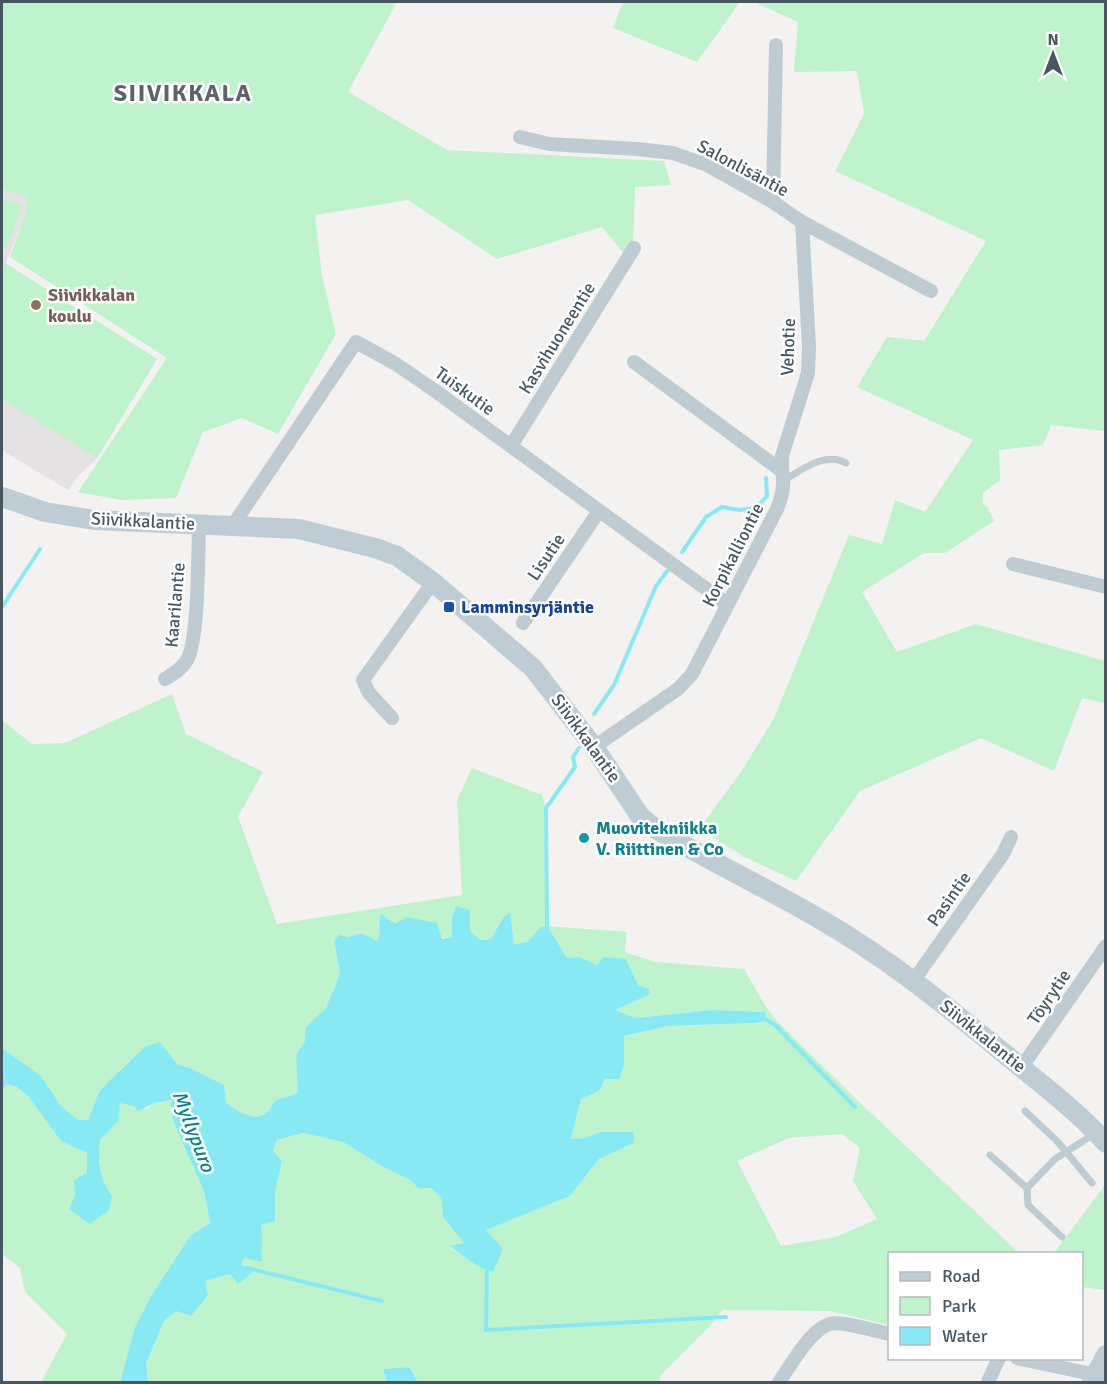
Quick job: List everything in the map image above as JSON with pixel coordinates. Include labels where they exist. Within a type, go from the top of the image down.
[{"type":"main road","name":"Siivikkalantie","points":[[2,497],[45,512],[94,520],[299,529],[375,548],[397,556],[433,582],[533,668],[594,747],[640,816],[654,828],[842,932],[914,980],[1021,1068],[1101,1138]]},
{"type":"main road","points":[[1094,1379],[1106,1355]]},
{"type":"street","points":[[773,202],[776,45]]},
{"type":"street","name":"Salonlisäntie","points":[[520,137],[549,144],[673,153],[707,165],[773,202],[802,222],[932,291]]},
{"type":"street","name":"Vehotie","points":[[783,475],[782,456],[808,373],[809,346],[802,222]]},
{"type":"street","name":"Kasvihuoneentie","points":[[511,446],[634,248]]},
{"type":"street","name":"Tuiskutie","points":[[233,525],[356,342],[405,371],[727,604]]},
{"type":"street","points":[[634,362],[783,475]]},
{"type":"street","name":"Korpikalliontie","points":[[594,747],[678,689],[692,674],[777,509],[783,495],[783,475]]},
{"type":"street","name":"Lisutie","points":[[523,623],[599,511]]},
{"type":"street","name":"Kaarilantie","points":[[165,679],[179,669],[189,657],[194,626],[199,524]]},
{"type":"street","points":[[1012,564],[1106,587]]},
{"type":"street","points":[[392,718],[369,693],[363,680],[433,582]]},
{"type":"street","name":"Pasintie","points":[[914,980],[1003,854],[1011,837]]},
{"type":"street","name":"Töyrytie","points":[[1021,1068],[1106,946]]},
{"type":"street","points":[[779,1383],[810,1338],[821,1328],[834,1323],[888,1334]]},
{"type":"street","points":[[988,1383],[999,1360]]},
{"type":"street","points":[[1021,1360],[1094,1379]]},
{"type":"lane","points":[[783,475],[825,459],[842,460],[846,463]]},
{"type":"lane","points":[[1025,1111],[1066,1152],[1092,1183]]},
{"type":"lane","points":[[1027,1188],[1054,1159],[1101,1138]]},
{"type":"lane","points":[[990,1155],[1027,1188],[1029,1205],[1062,1237]]},
{"type":"shaded area","name":"Siivikkalan koulu","points":[[2,189],[26,196],[27,207],[6,264],[157,359],[97,458],[79,475],[68,490],[2,450]]},
{"type":"green space","points":[[2,2],[397,2],[348,92],[447,150],[664,161],[671,185],[635,187],[633,244],[625,255],[602,227],[497,259],[408,200],[315,215],[322,275],[336,334],[278,434],[242,418],[203,432],[176,498],[121,500],[78,492],[167,358],[10,257],[27,207],[26,196],[2,189]]},
{"type":"green space","points":[[623,2],[740,2],[697,62],[613,28]]},
{"type":"green space","points":[[754,2],[1106,2],[1105,431],[1051,425],[1043,445],[999,450],[1000,480],[983,493],[983,504],[988,508],[994,521],[945,553],[924,553],[862,592],[897,652],[976,624],[1105,661],[1105,703],[1082,698],[1054,771],[981,738],[860,791],[796,881],[745,857],[699,829],[741,772],[774,718],[849,535],[882,544],[895,500],[925,512],[973,440],[857,387],[887,337],[924,341],[986,241],[835,171],[864,114],[857,71],[794,72],[798,22]]},
{"type":"green space","points":[[2,198],[22,205],[9,243],[2,250]]},
{"type":"green space","name":"Siivikkalan koulu","points":[[2,261],[157,359],[97,458],[2,399]]},
{"type":"green space","points":[[172,694],[186,734],[263,772],[238,817],[277,924],[462,895],[457,800],[472,768],[542,795],[546,808],[547,926],[627,932],[625,952],[655,962],[744,969],[768,1010],[778,1022],[1018,1252],[888,1252],[888,1325],[830,1311],[722,1310],[708,1328],[661,1375],[659,1382],[418,1382],[409,1367],[383,1369],[387,1382],[148,1382],[146,1365],[164,1321],[205,1281],[230,1274],[244,1258],[262,1262],[261,1225],[275,1220],[275,1193],[282,1161],[273,1150],[277,1140],[303,1133],[343,1142],[385,1168],[410,1180],[418,1188],[431,1188],[441,1198],[443,1217],[464,1243],[449,1247],[493,1272],[497,1262],[485,1230],[570,1196],[599,1159],[634,1143],[634,1133],[600,1132],[584,1138],[571,1139],[581,1099],[599,1091],[605,1079],[624,1065],[624,1036],[668,1026],[756,1023],[767,1019],[765,1012],[713,1010],[635,1018],[614,1010],[649,989],[638,985],[626,959],[597,965],[580,957],[567,959],[541,927],[527,942],[514,944],[504,916],[491,939],[480,940],[470,931],[470,910],[456,906],[452,918],[453,937],[435,937],[378,922],[380,937],[377,942],[362,933],[334,941],[340,974],[326,1008],[305,1028],[305,1041],[296,1055],[298,1092],[275,1101],[261,1116],[251,1116],[226,1103],[224,1085],[190,1068],[177,1064],[129,1061],[99,1092],[88,1120],[78,1121],[61,1106],[41,1076],[2,1048],[2,720],[32,744],[65,743]],"holes":[[[842,1134],[860,1148],[853,1181],[877,1219],[836,1237],[781,1246],[737,1161],[789,1138]]]},
{"type":"green space","points":[[7,1084],[17,1087],[28,1096],[61,1141],[87,1153],[87,1173],[69,1209],[112,1198],[103,1181],[99,1162],[100,1140],[117,1121],[120,1102],[147,1109],[155,1103],[172,1100],[173,1121],[204,1191],[210,1223],[191,1235],[135,1327],[120,1382],[41,1382],[67,1334],[25,1292],[20,1268],[2,1254],[2,1090]]},
{"type":"green space","points":[[1105,1185],[1105,1290],[1083,1287],[1083,1252],[1055,1252]]},
{"type":"water","name":"Myllypuro","points":[[456,906],[470,910],[470,931],[480,940],[491,939],[504,916],[510,913],[514,944],[527,942],[541,927],[547,926],[567,958],[580,957],[597,965],[604,957],[626,959],[638,985],[649,989],[650,994],[615,1010],[635,1018],[713,1010],[765,1012],[767,1020],[756,1023],[668,1026],[624,1036],[624,1065],[619,1079],[605,1079],[599,1091],[581,1099],[571,1139],[584,1138],[600,1132],[634,1132],[634,1143],[599,1159],[570,1196],[486,1230],[503,1249],[493,1272],[449,1246],[464,1243],[443,1217],[441,1198],[431,1188],[418,1188],[410,1180],[385,1168],[343,1142],[303,1133],[277,1140],[273,1150],[282,1161],[275,1193],[275,1221],[261,1225],[262,1262],[244,1258],[241,1264],[253,1272],[238,1284],[230,1274],[205,1281],[208,1295],[191,1316],[176,1311],[164,1321],[146,1364],[148,1382],[120,1382],[135,1327],[153,1293],[191,1235],[210,1223],[204,1191],[173,1121],[171,1100],[155,1103],[138,1111],[134,1106],[120,1103],[118,1121],[100,1140],[99,1162],[103,1181],[112,1197],[109,1210],[90,1224],[69,1209],[75,1195],[74,1180],[87,1173],[87,1153],[61,1141],[28,1096],[17,1087],[7,1084],[2,1090],[2,1048],[41,1076],[61,1106],[78,1120],[88,1120],[99,1092],[107,1083],[146,1046],[160,1042],[177,1064],[224,1085],[226,1103],[251,1116],[261,1116],[275,1101],[298,1092],[296,1055],[305,1041],[305,1028],[326,1008],[340,974],[334,941],[339,935],[348,937],[362,933],[377,941],[381,914],[395,924],[407,917],[437,923],[442,939],[452,937],[452,918]]},
{"type":"water","points":[[409,1367],[418,1382],[387,1382],[383,1369]]},
{"type":"waterway","points":[[682,552],[706,517],[722,507],[739,510],[756,508],[767,496],[766,478]]},
{"type":"waterway","points":[[2,607],[40,549]]},
{"type":"waterway","points":[[594,714],[614,685],[656,586],[668,570]]},
{"type":"waterway","points":[[547,926],[546,808],[575,767],[573,757],[579,748]]},
{"type":"waterway","points":[[767,1020],[775,1025],[855,1107]]},
{"type":"waterway","points":[[247,1268],[382,1301]]},
{"type":"waterway","points":[[487,1271],[486,1330],[726,1317]]},
{"type":"place","name":"Siivikkalan koulu","points":[[36,305]]},
{"type":"place","name":"Lamminsyrjäntie","points":[[449,607]]},
{"type":"place","name":"Muovitekniikka V. Riittinen & Co","points":[[584,838]]},
{"type":"district","name":"SIIVIKKALA","points":[[183,93]]}]
